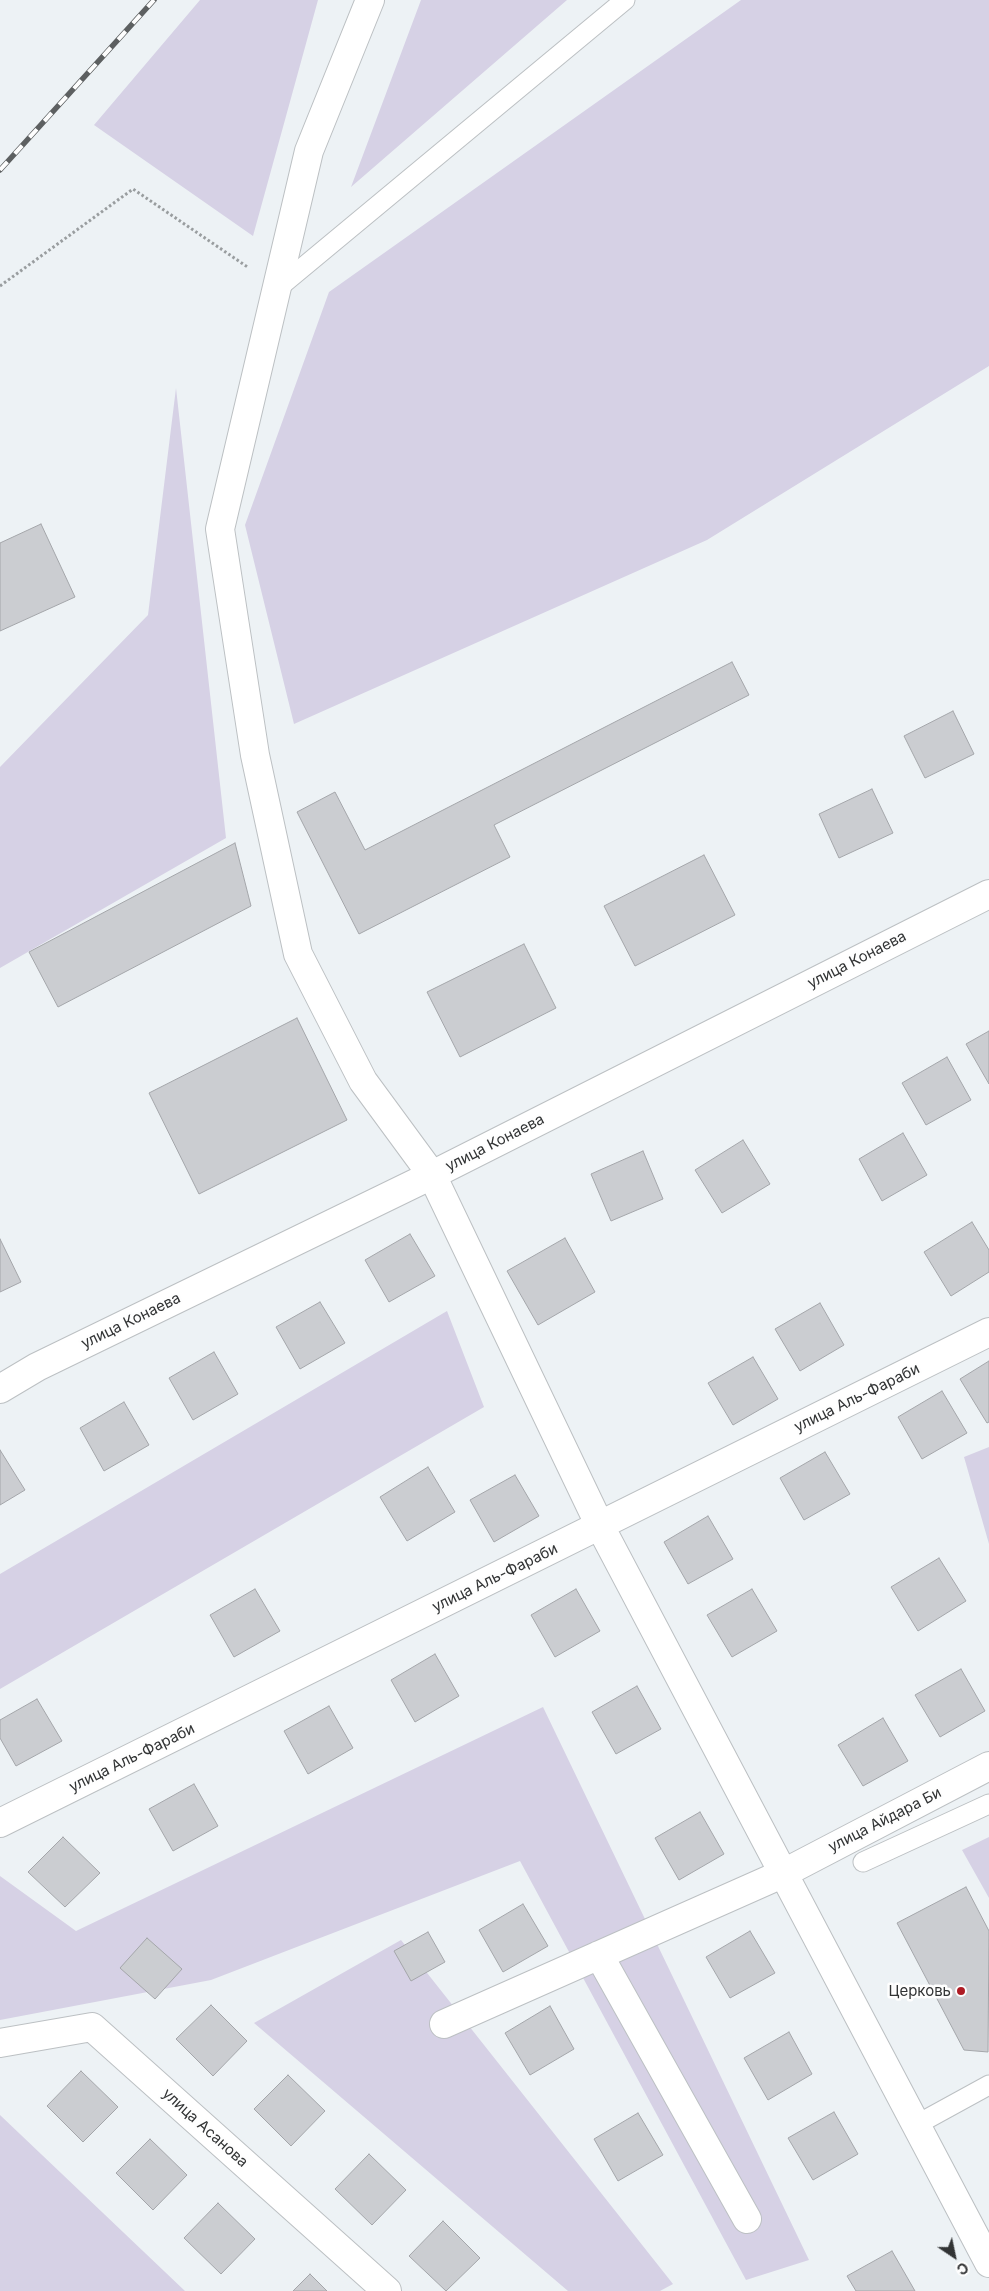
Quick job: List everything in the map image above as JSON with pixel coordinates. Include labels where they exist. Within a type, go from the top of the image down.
[{"type":"street","points":[[370,0],[309,151],[220,529],[255,755],[298,954],[363,1082],[432,1175],[600,1526],[989,2264]]},
{"type":"street","name":"улица Конаева","points":[[0,1389],[37,1367],[432,1175],[989,894]]},
{"type":"street","name":"улица Аль-Фараби","points":[[0,1823],[989,1332]]},
{"type":"street","name":"улица Айдара Би","points":[[444,2024],[782,1874],[989,1766]]},
{"type":"street","points":[[599,1955],[747,2218]]},
{"type":"street","name":"улица Асанова","points":[[0,2043],[92,2026],[387,2291]]},
{"type":"lane","points":[[278,288],[625,0]]},
{"type":"lane","points":[[863,1862],[989,1804]]},
{"type":"lane","points":[[916,2125],[989,2085]]},
{"type":"path","points":[[0,286],[133,189],[278,288]]},
{"type":"shaded area","points":[[200,0],[318,0],[253,236],[94,125]]},
{"type":"shaded area","points":[[421,0],[567,0],[351,187]]},
{"type":"shaded area","points":[[741,0],[989,0],[989,366],[707,540],[294,724],[245,525],[329,292]]},
{"type":"shaded area","points":[[176,388],[226,838],[0,968],[0,767],[148,615]]},
{"type":"shaded area","points":[[447,1311],[484,1407],[0,1689],[0,1574]]},
{"type":"shaded area","points":[[989,1447],[989,1544],[964,1457]]},
{"type":"shaded area","points":[[543,1707],[809,2260],[746,2280],[520,1861],[211,1980],[0,2020],[0,1876],[76,1931]]},
{"type":"shaded area","points":[[989,1837],[989,1898],[962,1850]]},
{"type":"shaded area","points":[[401,1940],[673,2284],[660,2291],[568,2291],[254,2023]]},
{"type":"shaded area","points":[[0,2115],[185,2291],[0,2291]]},
{"type":"building","points":[[41,524],[75,597],[0,631],[0,543]]},
{"type":"building","points":[[732,662],[749,695],[494,825],[510,857],[359,934],[297,812],[335,792],[365,850]]},
{"type":"building","points":[[953,711],[974,754],[925,778],[904,736]]},
{"type":"building","points":[[872,789],[893,833],[839,858],[819,814]]},
{"type":"building","points":[[235,843],[251,906],[58,1007],[29,952]]},
{"type":"building","points":[[704,855],[735,915],[635,966],[604,906]]},
{"type":"building","points":[[524,944],[556,1008],[460,1057],[427,992]]},
{"type":"building","points":[[297,1018],[347,1120],[199,1194],[149,1093]]},
{"type":"building","points":[[989,1031],[989,1084],[966,1044]]},
{"type":"building","points":[[947,1057],[971,1100],[926,1125],[902,1083]]},
{"type":"building","points":[[903,1133],[927,1175],[882,1201],[859,1159]]},
{"type":"building","points":[[743,1140],[770,1184],[722,1213],[695,1170]]},
{"type":"building","points":[[643,1151],[663,1199],[611,1221],[591,1174]]},
{"type":"building","points":[[972,1222],[989,1250],[989,1272],[951,1296],[924,1252]]},
{"type":"building","points":[[410,1234],[435,1276],[389,1302],[365,1260]]},
{"type":"building","points":[[565,1238],[595,1292],[538,1325],[507,1271]]},
{"type":"building","points":[[0,1239],[21,1282],[0,1292]]},
{"type":"building","points":[[320,1302],[345,1343],[300,1369],[276,1327]]},
{"type":"building","points":[[820,1303],[844,1345],[800,1371],[775,1329]]},
{"type":"building","points":[[214,1352],[238,1394],[193,1420],[169,1378]]},
{"type":"building","points":[[753,1357],[778,1399],[733,1425],[708,1383]]},
{"type":"building","points":[[989,1361],[989,1422],[987,1423],[960,1379]]},
{"type":"building","points":[[942,1391],[967,1433],[922,1459],[898,1417]]},
{"type":"building","points":[[124,1402],[149,1445],[104,1471],[80,1428]]},
{"type":"building","points":[[0,1450],[25,1490],[0,1505]]},
{"type":"building","points":[[825,1452],[850,1494],[804,1520],[780,1478]]},
{"type":"building","points":[[428,1467],[455,1512],[407,1541],[380,1497]]},
{"type":"building","points":[[515,1475],[539,1516],[494,1542],[470,1500]]},
{"type":"building","points":[[708,1516],[733,1559],[688,1584],[664,1542]]},
{"type":"building","points":[[939,1558],[966,1601],[918,1631],[891,1587]]},
{"type":"building","points":[[255,1589],[280,1631],[234,1657],[210,1615]]},
{"type":"building","points":[[576,1589],[600,1631],[555,1657],[531,1615]]},
{"type":"building","points":[[752,1589],[777,1631],[732,1657],[707,1615]]},
{"type":"building","points":[[435,1654],[459,1696],[415,1722],[391,1680]]},
{"type":"building","points":[[961,1669],[985,1711],[940,1737],[915,1695]]},
{"type":"building","points":[[637,1686],[661,1729],[616,1754],[592,1712]]},
{"type":"building","points":[[37,1699],[62,1741],[16,1766],[0,1738],[0,1720]]},
{"type":"building","points":[[329,1706],[353,1748],[308,1774],[284,1731]]},
{"type":"building","points":[[883,1718],[908,1761],[863,1786],[838,1745]]},
{"type":"building","points":[[194,1784],[218,1826],[173,1851],[149,1809]]},
{"type":"building","points":[[700,1812],[724,1854],[679,1880],[655,1838]]},
{"type":"building","points":[[63,1837],[100,1873],[65,1907],[28,1872]]},
{"type":"building","name":"Церковь","points":[[966,1887],[989,1931],[988,2052],[964,2050],[897,1923]]},
{"type":"building","points":[[523,1904],[548,1946],[503,1972],[479,1930]]},
{"type":"building","points":[[750,1931],[775,1973],[730,1998],[706,1957]]},
{"type":"building","points":[[428,1932],[445,1962],[411,1981],[394,1951]]},
{"type":"building","points":[[147,1938],[182,1969],[155,1999],[120,1968]]},
{"type":"building","points":[[211,2005],[247,2041],[213,2076],[176,2039]]},
{"type":"building","points":[[550,2006],[574,2049],[530,2075],[505,2033]]},
{"type":"building","points":[[789,2032],[812,2074],[768,2100],[744,2058]]},
{"type":"building","points":[[81,2071],[118,2107],[83,2142],[47,2106]]},
{"type":"building","points":[[288,2075],[325,2111],[291,2146],[254,2109]]},
{"type":"building","points":[[834,2112],[858,2154],[813,2180],[788,2138]]},
{"type":"building","points":[[638,2113],[663,2155],[618,2181],[594,2139]]},
{"type":"building","points":[[150,2139],[187,2175],[153,2210],[116,2173]]},
{"type":"building","points":[[369,2154],[406,2190],[372,2225],[335,2189]]},
{"type":"building","points":[[218,2203],[255,2239],[221,2274],[184,2238]]},
{"type":"building","points":[[443,2221],[480,2258],[446,2291],[409,2256]]},
{"type":"building","points":[[892,2251],[915,2291],[856,2291],[847,2276]]},
{"type":"building","points":[[310,2274],[327,2291],[293,2291]]},
{"type":"railway","points":[[0,170],[154,0]]},
{"type":"place","name":"Церковь","points":[[961,1991]]}]
